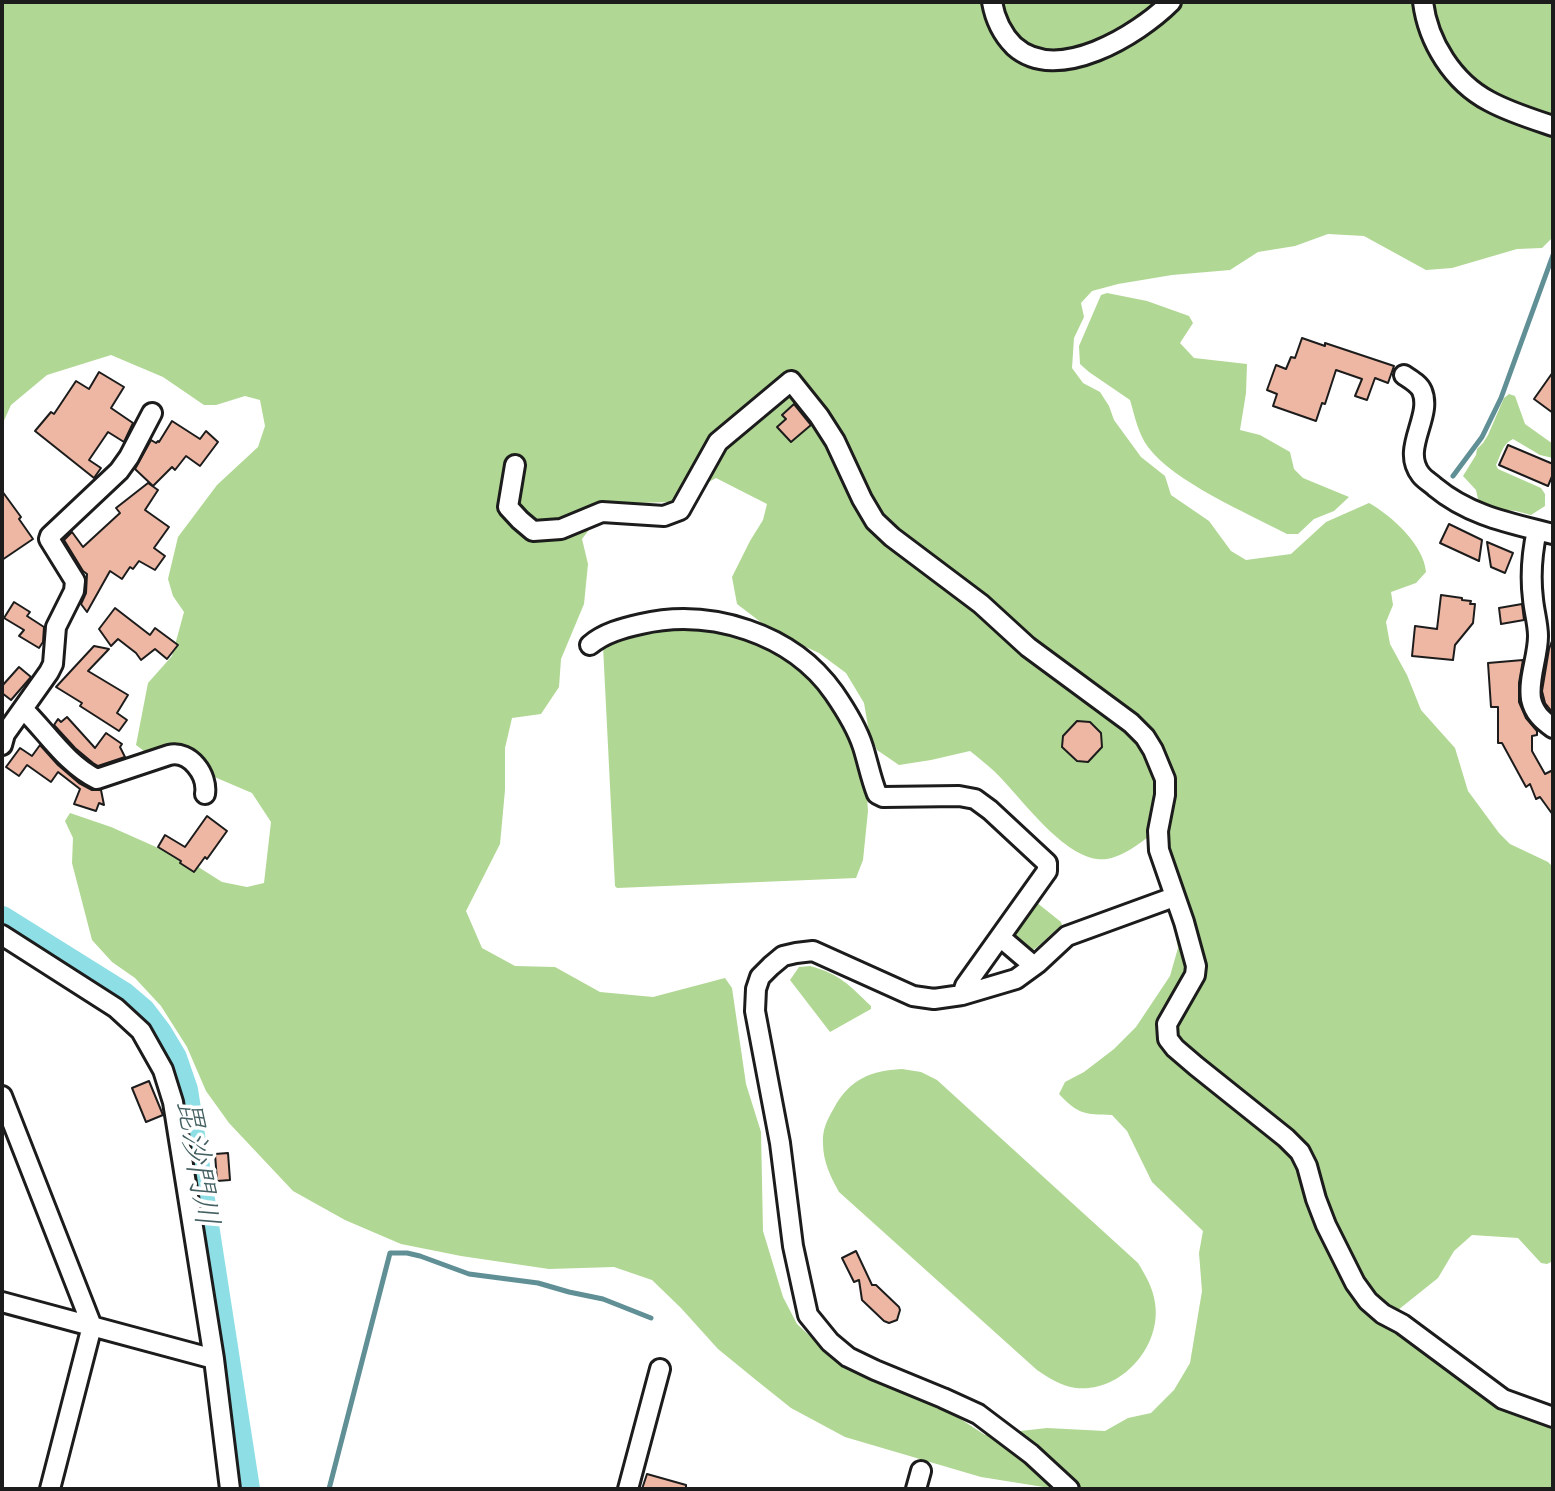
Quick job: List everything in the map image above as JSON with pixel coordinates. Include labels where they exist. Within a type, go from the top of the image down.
[{"type":"street","points":[[992,2],[1005,37],[1021,52],[1040,59],[1062,61],[1085,56],[1124,37],[1171,2]]},
{"type":"street","points":[[1423,2],[1435,42],[1447,64],[1464,81],[1488,101],[1553,126]]},
{"type":"street","points":[[1404,375],[1422,391],[1424,406],[1414,455],[1421,475],[1468,509],[1493,519],[1545,532],[1532,557],[1538,644],[1531,697],[1541,720],[1553,728]]},
{"type":"street","points":[[515,465],[508,507],[533,531],[561,529],[602,512],[664,516],[680,510],[718,442],[791,381],[835,441],[875,521],[981,604],[1028,647],[1131,723],[1145,737],[1165,779],[1158,842],[1196,966],[1195,975],[1167,1024],[1168,1039],[1185,1057],[1300,1152],[1326,1225],[1355,1283],[1368,1301],[1503,1399],[1553,1417]]},
{"type":"street","points":[[3,741],[53,664],[56,627],[74,591],[75,581],[50,536],[119,471],[152,413]]},
{"type":"street","points":[[590,645],[598,638],[622,628],[680,619],[720,622],[781,644],[803,659],[832,690],[852,721],[863,744],[877,794],[883,797],[959,796],[975,799],[1047,863],[1047,871],[965,986],[962,995]]},
{"type":"street","points":[[23,709],[90,776],[97,779],[169,755],[181,754],[193,763],[204,778],[205,794]]},
{"type":"street","points":[[1069,1489],[1031,1454],[978,1414],[848,1357],[830,1342],[808,1315],[793,1246],[776,1117],[755,1011],[756,989],[760,977],[783,956],[813,951],[913,996],[934,999],[962,995],[1016,979],[1067,936],[1174,897]]},
{"type":"street","points":[[2,935],[116,1008],[141,1031],[163,1070],[173,1102],[214,1359],[230,1489]]},
{"type":"street","points":[[1000,937],[1034,966]]},
{"type":"street","points":[[2,1096],[92,1326],[50,1489]]},
{"type":"street","points":[[2,1302],[214,1359]]},
{"type":"street","points":[[628,1489],[660,1369]]},
{"type":"green space","points":[[2,2],[1553,2],[1553,237],[1542,248],[1517,249],[1452,268],[1426,270],[1364,236],[1328,234],[1295,246],[1258,252],[1230,270],[1118,284],[1092,291],[1081,303],[1084,317],[1074,338],[1072,368],[1083,383],[1100,392],[1114,420],[1141,457],[1165,476],[1171,495],[1209,521],[1231,551],[1246,560],[1291,554],[1326,522],[1369,503],[1405,532],[1424,562],[1426,572],[1416,583],[1391,592],[1393,605],[1386,622],[1390,644],[1421,710],[1455,748],[1468,791],[1510,844],[1553,867],[1553,1261],[1541,1263],[1518,1238],[1472,1235],[1454,1251],[1438,1278],[1398,1310],[1398,1332],[1436,1356],[1456,1376],[1503,1404],[1553,1421],[1553,1489],[1056,1489],[981,1477],[845,1437],[791,1408],[718,1349],[652,1280],[614,1267],[549,1269],[401,1244],[345,1220],[293,1191],[229,1123],[206,1091],[187,1047],[161,1006],[92,940],[72,863],[73,838],[65,821],[70,813],[111,827],[192,863],[222,882],[247,887],[264,883],[271,822],[252,793],[191,767],[160,763],[136,745],[148,683],[172,656],[184,612],[173,596],[168,579],[178,537],[217,485],[258,447],[265,426],[260,400],[245,396],[216,405],[204,405],[163,377],[111,355],[47,375],[11,405],[2,425]],"holes":[[[716,478],[767,504],[763,520],[732,577],[737,604],[775,633],[819,653],[846,673],[864,703],[869,732],[877,750],[899,765],[970,751],[994,771],[1055,836],[1083,855],[1097,859],[1112,858],[1152,834],[1178,897],[1173,922],[1178,948],[1170,976],[1136,1027],[1114,1049],[1065,1082],[1059,1094],[1082,1112],[1112,1115],[1127,1131],[1152,1182],[1203,1231],[1199,1253],[1202,1291],[1190,1363],[1174,1390],[1151,1413],[1128,1418],[1105,1431],[1047,1428],[985,1435],[929,1403],[875,1381],[826,1351],[797,1324],[783,1297],[763,1231],[761,1132],[746,1084],[732,988],[725,978],[653,997],[600,992],[555,967],[515,966],[482,948],[466,911],[500,844],[505,748],[512,718],[541,714],[559,687],[561,659],[584,604],[588,564],[582,539],[598,518],[636,503],[672,502]]]},
{"type":"green space","points":[[1107,293],[1147,301],[1189,316],[1193,323],[1180,343],[1194,358],[1247,364],[1240,430],[1260,435],[1290,452],[1294,469],[1303,478],[1349,497],[1334,511],[1314,519],[1298,534],[1287,534],[1212,496],[1160,460],[1142,436],[1130,400],[1080,364],[1079,346],[1101,295]]},
{"type":"green space","points":[[1509,394],[1515,396],[1525,424],[1553,444],[1553,458],[1540,455],[1513,439],[1504,447],[1496,465],[1498,469],[1541,488],[1545,494],[1545,506],[1531,515],[1489,508],[1478,499],[1476,490],[1463,476],[1488,435],[1504,398]]},
{"type":"green space","points":[[681,626],[701,627],[756,641],[798,666],[818,685],[849,729],[866,782],[868,811],[863,860],[856,878],[615,886],[603,646],[639,633]]},
{"type":"green space","points":[[1036,902],[1062,925],[1029,952],[1012,936]]},
{"type":"green space","points":[[810,966],[844,981],[871,1009],[830,1032],[790,980],[799,967]]},
{"type":"green space","points":[[902,1069],[921,1072],[937,1080],[1138,1263],[1153,1292],[1155,1319],[1145,1350],[1123,1375],[1093,1388],[1076,1388],[1060,1384],[1037,1370],[839,1192],[823,1150],[823,1134],[829,1117],[854,1083],[880,1072]]},
{"type":"building","points":[[1302,338],[1394,366],[1388,383],[1375,378],[1367,400],[1355,396],[1362,379],[1336,370],[1316,421],[1273,406],[1277,394],[1267,390],[1276,365],[1286,369],[1291,357],[1295,358]]},
{"type":"building","points":[[99,372],[124,387],[111,408],[133,423],[124,442],[108,432],[89,460],[101,468],[94,478],[35,431],[51,412],[54,414],[76,381],[89,389]]},
{"type":"building","points":[[1553,372],[1553,413],[1534,399]]},
{"type":"building","points":[[794,404],[811,425],[791,442],[777,427],[786,419],[782,415]]},
{"type":"building","points":[[172,421],[200,439],[206,431],[218,442],[200,466],[186,456],[175,470],[172,467],[153,486],[135,469],[151,440],[159,442]]},
{"type":"building","points":[[1508,445],[1553,464],[1548,486],[1499,465]]},
{"type":"building","points":[[148,483],[158,490],[145,510],[169,527],[154,548],[165,556],[155,570],[139,561],[133,569],[130,567],[122,579],[110,571],[87,612],[81,604],[86,593],[87,574],[64,540],[72,532],[83,547],[120,513],[116,508]]},
{"type":"building","points":[[2,491],[33,539],[2,560]]},
{"type":"building","points":[[1449,524],[1482,540],[1479,561],[1440,543]]},
{"type":"building","points":[[1487,542],[1513,553],[1505,573],[1491,567]]},
{"type":"building","points":[[1441,595],[1462,598],[1475,604],[1473,623],[1455,645],[1453,660],[1412,656],[1415,626],[1437,629]]},
{"type":"building","points":[[14,602],[30,612],[27,616],[44,627],[43,642],[39,648],[19,636],[24,630],[4,618]]},
{"type":"building","points":[[1522,604],[1524,620],[1501,624],[1499,608]]},
{"type":"building","points":[[115,608],[150,635],[155,628],[178,645],[167,659],[155,649],[141,660],[118,639],[111,646],[99,629]]},
{"type":"building","points":[[1552,641],[1553,713],[1545,703],[1542,691]]},
{"type":"building","points":[[94,646],[109,649],[88,671],[128,695],[117,713],[127,720],[119,731],[56,687]]},
{"type":"building","points":[[1523,660],[1519,702],[1526,718],[1537,731],[1537,735],[1532,736],[1532,751],[1545,774],[1553,770],[1553,815],[1540,797],[1536,799],[1530,784],[1526,787],[1502,743],[1498,743],[1498,707],[1491,707],[1488,663]]},
{"type":"building","points":[[19,667],[31,677],[11,700],[2,693],[2,686]]},
{"type":"building","points":[[67,717],[95,748],[106,733],[122,744],[120,747],[125,757],[98,766],[93,763],[54,725],[58,719],[61,722]]},
{"type":"building","points":[[1077,721],[1090,722],[1101,733],[1102,747],[1088,762],[1077,761],[1062,747],[1063,736]]},
{"type":"building","points":[[40,745],[79,783],[92,790],[101,790],[104,805],[99,803],[96,811],[74,804],[80,789],[58,772],[51,782],[27,765],[19,776],[6,767],[20,748],[32,756]]},
{"type":"building","points":[[207,816],[227,831],[194,872],[158,847],[165,835],[185,847]]},
{"type":"building","points":[[149,1081],[163,1115],[146,1122],[132,1088]]},
{"type":"building","points":[[228,1153],[230,1180],[217,1181],[215,1154]]},
{"type":"building","points":[[856,1251],[872,1285],[876,1285],[899,1307],[897,1320],[884,1321],[862,1300],[859,1280],[854,1282],[842,1258]]},
{"type":"building","points":[[647,1474],[686,1485],[686,1489],[642,1489]]},
{"type":"waterway","points":[[1453,476],[1482,437],[1501,398],[1553,255]]},
{"type":"waterway","name":"毘沙門川","points":[[2,920],[122,995],[142,1012],[173,1058],[184,1090],[246,1489]]},
{"type":"waterway","points":[[329,1489],[390,1253],[420,1256],[469,1274],[538,1283],[603,1299],[651,1318]]}]
